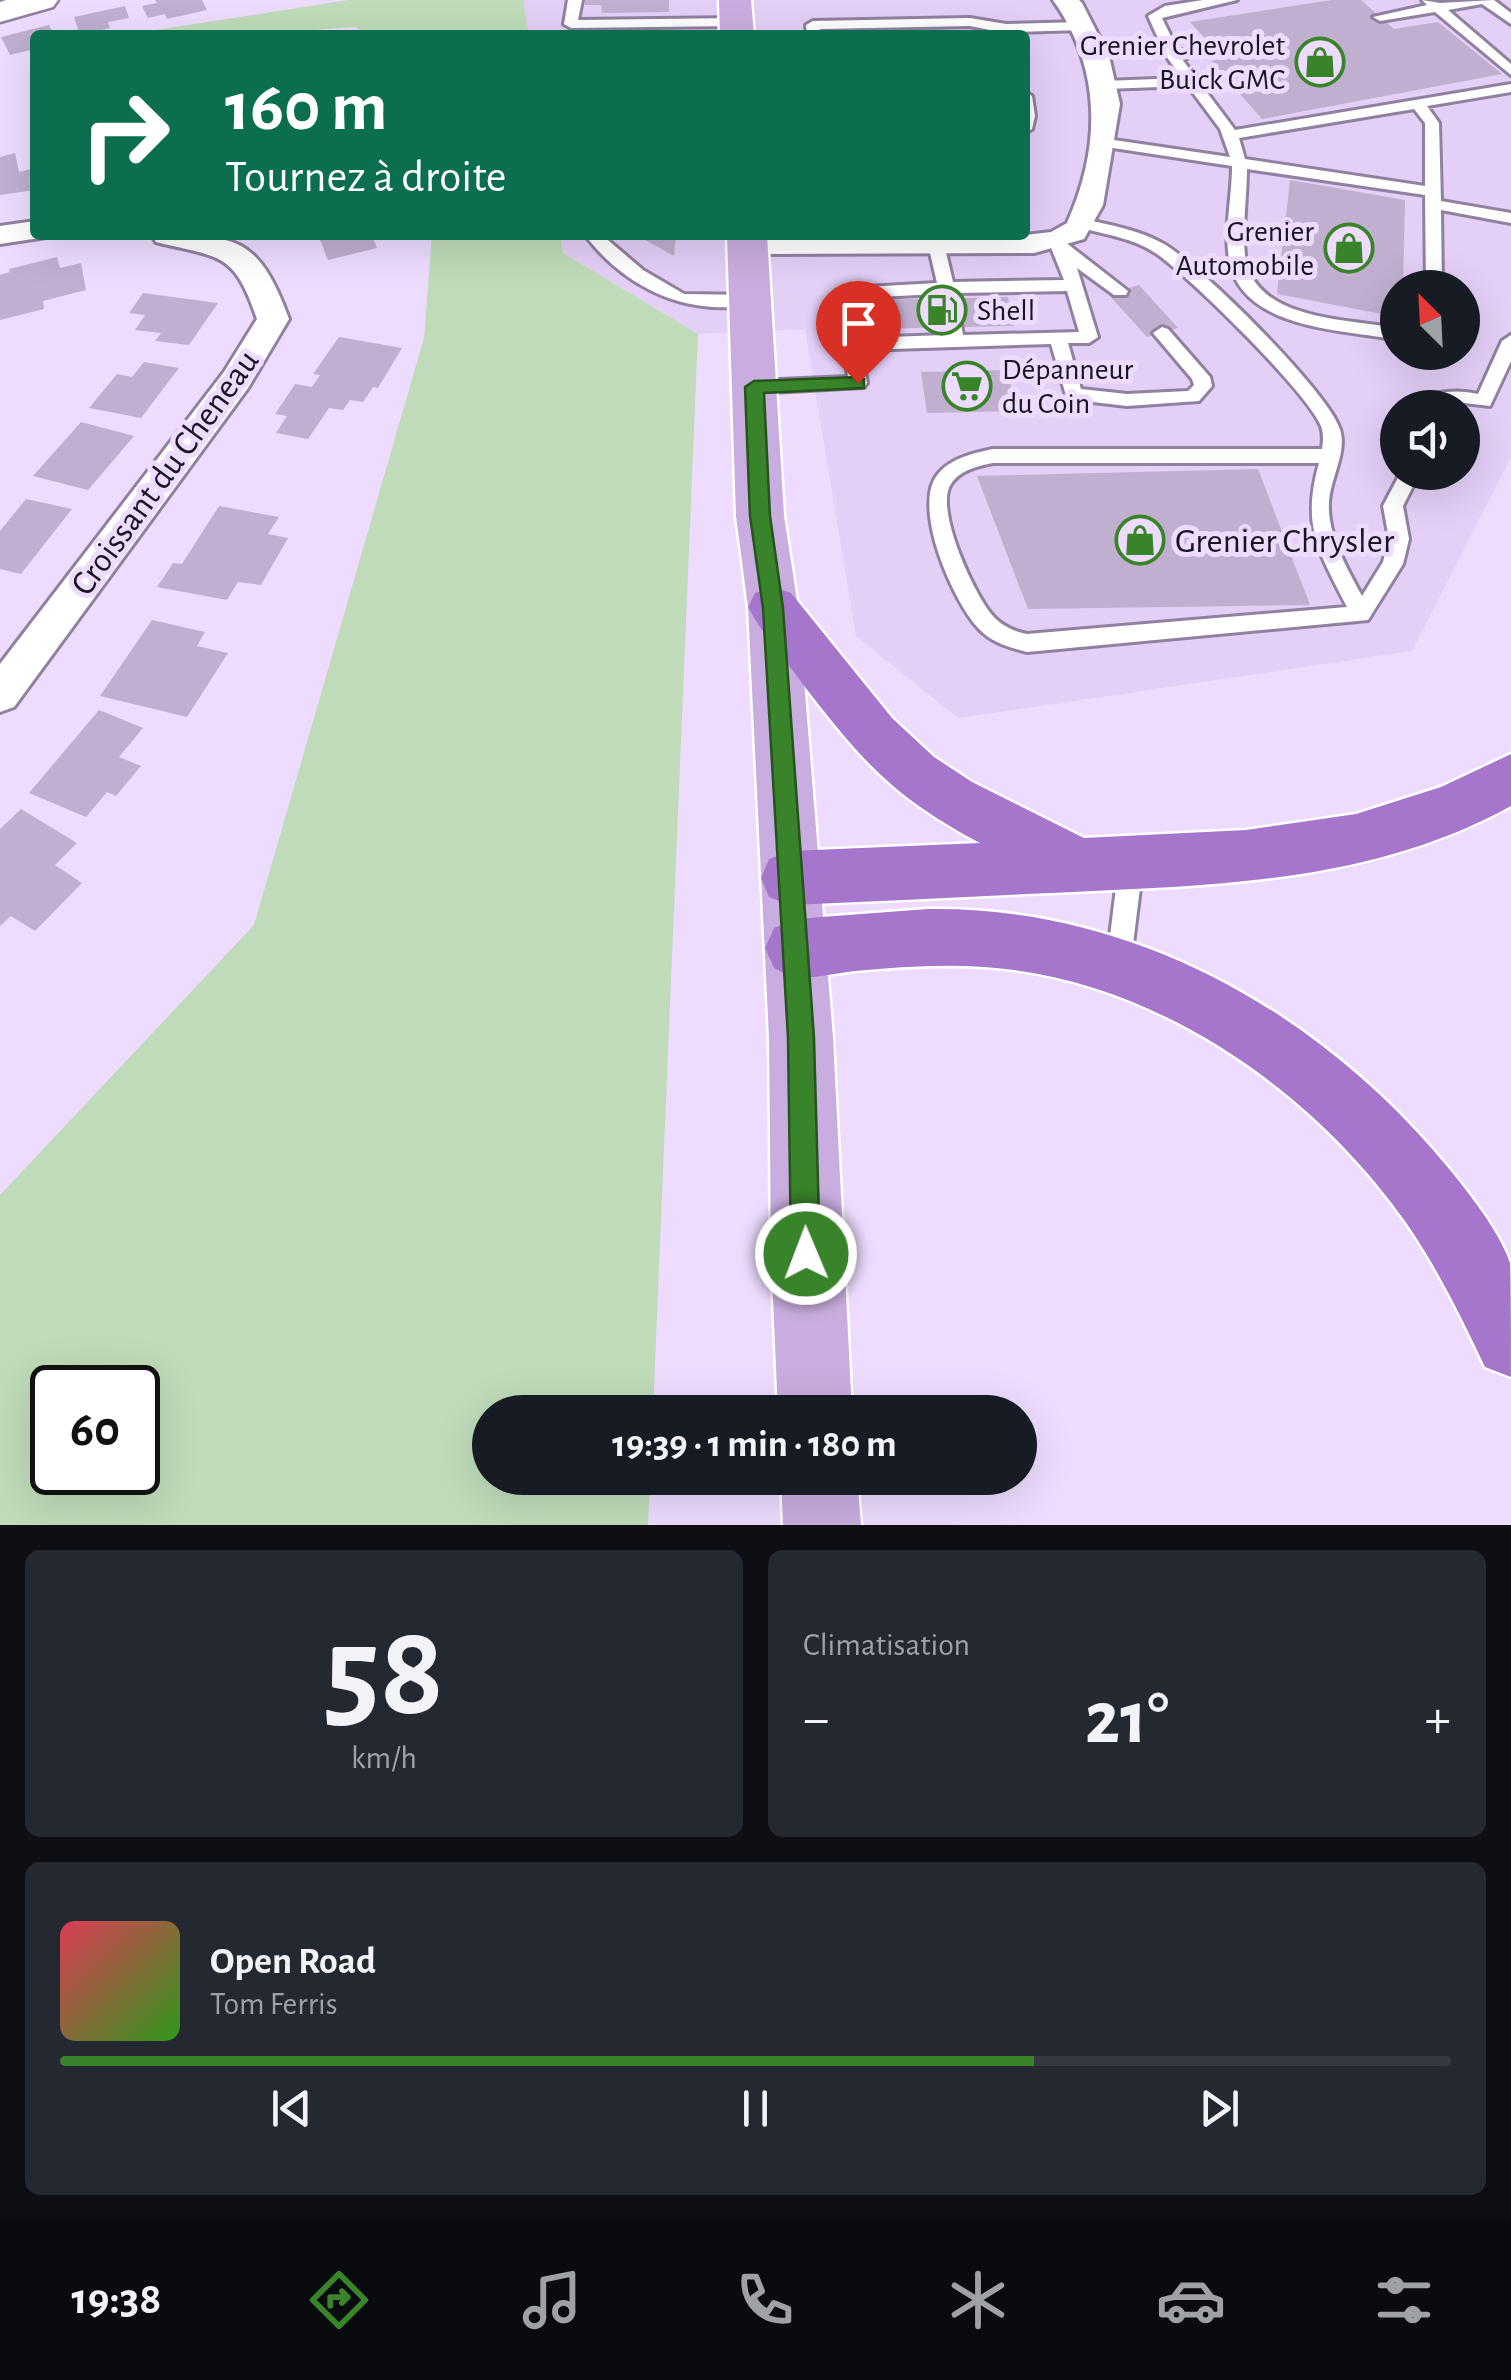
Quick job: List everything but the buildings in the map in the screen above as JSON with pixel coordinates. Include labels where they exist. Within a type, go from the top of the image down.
[{"type":"highway","points":[[773,608],[873,734],[914,774],[952,800],[1105,864]]},
{"type":"highway","points":[[790,878],[1247,858],[1374,836],[1452,810],[1511,778]]},
{"type":"highway","points":[[795,948],[971,938],[1040,946],[1158,982],[1228,1016],[1262,1036],[1325,1085],[1391,1152],[1449,1227],[1511,1341]]},
{"type":"main road","points":[[747,241],[760,516],[773,608],[795,948],[813,1395]]},
{"type":"main road","points":[[819,1495],[822,1525]]},
{"type":"street","points":[[0,12],[42,0]]},
{"type":"street","points":[[1016,240],[1059,245],[1082,224],[1108,104],[1082,26],[1066,0]]},
{"type":"street","points":[[0,235],[30,231]]},
{"type":"street","name":"Croissant du Cheneau","points":[[0,694],[236,380],[274,319],[258,274],[220,244],[196,240]]},
{"type":"street","points":[[747,241],[936,244],[993,240]]},
{"type":"lane","points":[[574,0],[572,24],[736,19]]},
{"type":"lane","points":[[1230,0],[1155,16],[1173,56],[1230,135],[1239,164],[1236,262],[1251,290],[1264,301],[1290,312],[1380,330]]},
{"type":"lane","points":[[1380,17],[1433,4],[1484,0],[1511,20]]},
{"type":"lane","points":[[1433,4],[1511,71]]},
{"type":"lane","points":[[814,30],[813,25],[970,22],[1003,30]]},
{"type":"lane","points":[[1022,30],[1082,26]]},
{"type":"lane","points":[[1173,56],[1215,50]]},
{"type":"lane","points":[[1104,85],[1192,82]]},
{"type":"lane","points":[[1230,135],[1511,88]]},
{"type":"lane","points":[[1419,105],[1432,123],[1434,270]]},
{"type":"lane","points":[[1100,142],[1434,198],[1511,218]]},
{"type":"lane","points":[[1082,224],[1120,232],[1159,248],[1219,300],[1323,414],[1333,438],[1320,482],[1321,524],[1360,614]]},
{"type":"lane","points":[[598,240],[675,298],[751,301]]},
{"type":"lane","points":[[936,244],[955,341]]},
{"type":"lane","points":[[852,344],[1089,337],[1059,245]]},
{"type":"lane","points":[[1059,245],[1120,291]]},
{"type":"lane","points":[[754,387],[858,383],[848,293],[1073,285]]},
{"type":"lane","points":[[1219,300],[1251,290]]},
{"type":"lane","points":[[1058,338],[1073,395],[1143,400],[1198,394],[1203,386],[1202,376],[1162,333]]},
{"type":"lane","points":[[1480,401],[1484,402],[1511,341]]},
{"type":"lane","points":[[1328,456],[993,456],[953,469],[941,480],[935,494],[936,508],[973,606],[997,635],[1012,641],[1360,614]]},
{"type":"lane","points":[[1360,614],[1393,564],[1399,539],[1392,506],[1401,490]]},
{"type":"lane","points":[[1105,864],[1118,968]]},
{"type":"shaded area","points":[[523,0],[1511,0],[1511,457],[1412,651],[958,718],[856,636],[805,329],[698,334],[563,253],[561,240],[1030,240],[1030,30],[528,30]]},
{"type":"green space","points":[[348,0],[523,0],[528,30],[356,27],[156,30]]},
{"type":"green space","points":[[432,240],[561,240],[563,253],[698,334],[654,1395],[472,1395],[472,1495],[649,1495],[648,1525],[0,1525],[0,1195],[254,925],[424,338]]},
{"type":"place","name":"Grenier Chevrolet Buick GMC","points":[[1320,62]]},
{"type":"place","name":"Grenier Automobile","points":[[1349,248]]},
{"type":"place","name":"Shell","points":[[942,310]]},
{"type":"place","name":"Dépanneur du Coin","points":[[967,386]]},
{"type":"place","name":"Grenier Chrysler","points":[[1140,540]]},
{"type":"route","points":[[806,1254],[801,1038],[773,608],[760,516],[754,387],[858,383]]}]
